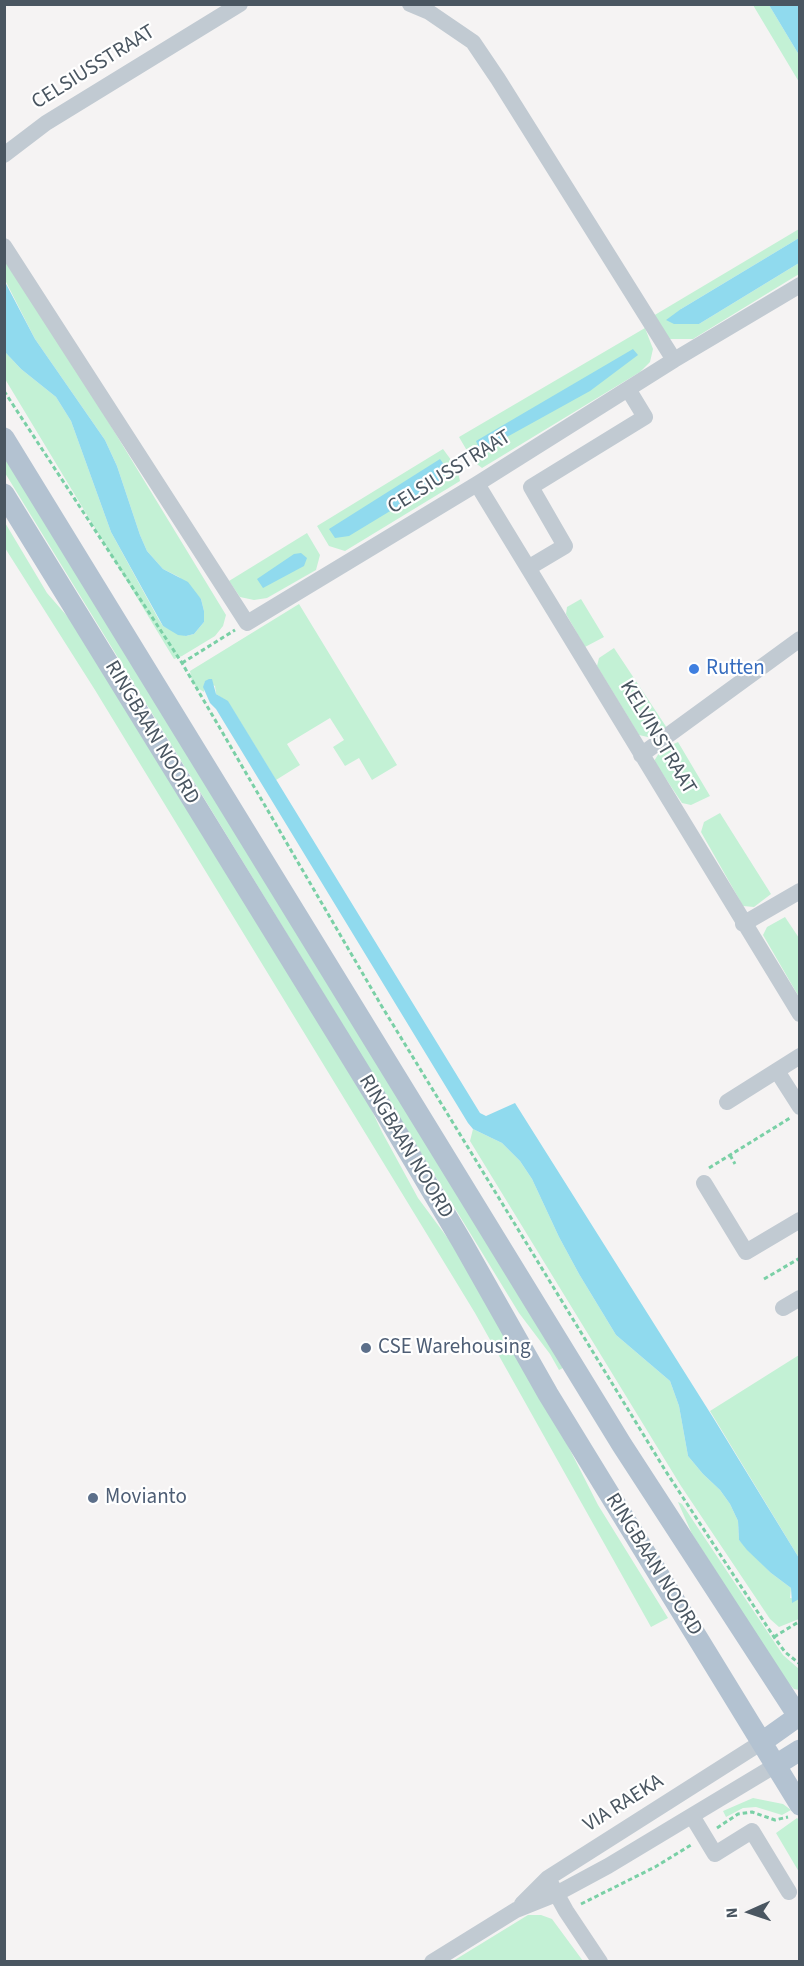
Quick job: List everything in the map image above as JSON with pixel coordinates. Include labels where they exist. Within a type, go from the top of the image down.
[{"type":"main road","name":"RINGBAAN NOORD","points":[[4,438],[622,1445],[799,1717]]},
{"type":"main road","name":"RINGBAAN NOORD","points":[[4,494],[386,1114],[548,1394],[776,1765],[796,1810]]},
{"type":"main road","points":[[762,1742],[799,1717]]},
{"type":"main road","points":[[776,1765],[800,1750]]},
{"type":"street","name":"CELSIUSSTRAAT","points":[[4,155],[46,123],[240,4]]},
{"type":"street","points":[[411,4],[429,12],[473,42],[674,360]]},
{"type":"street","points":[[4,246],[247,623]]},
{"type":"street","name":"CELSIUSSTRAAT","points":[[247,623],[800,285]]},
{"type":"street","points":[[528,568],[565,546],[531,487],[645,417],[628,389]]},
{"type":"street","name":"KELVINSTRAAT","points":[[477,484],[743,924],[800,1014]]},
{"type":"street","points":[[641,755],[800,639]]},
{"type":"street","points":[[743,924],[800,891]]},
{"type":"street","points":[[727,1102],[800,1056]]},
{"type":"street","points":[[777,1071],[795,1112]]},
{"type":"street","points":[[704,1183],[746,1252],[800,1220]]},
{"type":"street","points":[[783,1308],[800,1298]]},
{"type":"street","name":"VIA RAEKA","points":[[516,1910],[548,1878],[762,1742]]},
{"type":"street","name":"VIA RAEKA","points":[[432,1962],[516,1910],[556,1894],[608,1866],[776,1765]]},
{"type":"street","points":[[692,1816],[715,1854],[752,1831],[789,1892]]},
{"type":"street","points":[[548,1878],[566,1911],[600,1962]]},
{"type":"path","points":[[4,391],[182,663],[381,1005],[665,1470],[774,1637],[785,1652],[800,1664]]},
{"type":"path","points":[[182,663],[247,623]]},
{"type":"path","points":[[704,1183],[699,1174],[795,1112]]},
{"type":"path","points":[[730,1155],[735,1164]]},
{"type":"path","points":[[764,1279],[800,1257]]},
{"type":"path","points":[[774,1637],[800,1621]]},
{"type":"path","points":[[566,1911],[655,1867],[738,1814],[752,1812],[775,1820],[796,1810]]},
{"type":"green space","points":[[753,5],[769,5],[799,55],[799,82]]},
{"type":"green space","points":[[799,229],[799,238],[681,309],[699,324],[799,263],[799,274],[693,339],[666,339],[648,319]]},
{"type":"green space","points":[[5,252],[226,615],[223,626],[215,636],[182,656],[174,659],[5,379],[5,352],[21,369],[56,397],[71,421],[111,532],[159,620],[163,626],[186,636],[194,634],[204,622],[201,599],[179,577],[163,569],[147,551],[117,466],[105,440],[35,339],[5,280]]},
{"type":"green space","points":[[645,328],[653,349],[650,362],[640,372],[482,468],[473,461],[459,437]]},
{"type":"green space","points":[[443,449],[457,468],[460,481],[345,551],[329,546],[317,526]]},
{"type":"green space","points":[[5,451],[565,1367],[559,1370],[550,1354],[519,1313],[5,473]]},
{"type":"green space","points":[[4,521],[47,593],[74,624],[365,1096],[418,1198],[455,1248],[566,1442],[598,1505],[668,1618],[651,1627],[475,1313],[95,690],[5,548]]},
{"type":"green space","points":[[307,533],[320,555],[316,570],[267,598],[254,600],[240,597],[229,581]]},
{"type":"green space","points":[[581,599],[604,637],[585,647],[566,614],[567,607]]},
{"type":"green space","points":[[299,604],[397,765],[372,780],[359,758],[345,766],[333,747],[344,740],[330,718],[287,744],[300,765],[276,780],[228,702],[216,694],[215,686],[205,681],[204,692],[192,681],[190,671]]},
{"type":"green space","points":[[614,648],[667,728],[652,738],[639,735],[597,666],[599,658]]},
{"type":"green space","points":[[678,742],[710,796],[691,805],[682,803],[654,761],[661,750]]},
{"type":"green space","points":[[720,813],[771,894],[754,907],[743,906],[701,832],[704,822]]},
{"type":"green space","points":[[785,917],[799,938],[799,997],[763,935],[767,927]]},
{"type":"green space","points":[[473,1129],[502,1143],[520,1161],[532,1179],[579,1274],[616,1335],[670,1381],[679,1406],[688,1456],[730,1504],[738,1521],[739,1540],[771,1573],[791,1588],[790,1598],[799,1599],[799,1619],[779,1627],[770,1619],[681,1486],[470,1141]]},
{"type":"green space","points":[[799,1355],[799,1558],[710,1411]]},
{"type":"green space","points":[[678,1502],[682,1504],[783,1655],[799,1669],[799,1690],[794,1689],[787,1682],[692,1534]]},
{"type":"green space","points":[[753,1798],[783,1804],[791,1810],[782,1815],[756,1807],[743,1808],[726,1817],[723,1811]]},
{"type":"green space","points":[[797,1818],[800,1821],[799,1872],[776,1833]]},
{"type":"green space","points":[[528,1915],[541,1915],[552,1919],[583,1961],[453,1961]]},
{"type":"water","points":[[769,5],[799,5],[799,55]]},
{"type":"water","points":[[799,238],[799,263],[699,324],[674,324],[666,320],[681,309]]},
{"type":"water","points":[[4,280],[35,339],[105,440],[117,466],[147,551],[163,569],[188,582],[201,599],[204,622],[194,634],[178,635],[163,626],[111,532],[71,421],[56,397],[21,369],[5,352]]},
{"type":"water","points":[[633,349],[638,355],[590,391],[487,448],[479,448],[476,441]]},
{"type":"water","points":[[440,459],[445,466],[445,475],[438,482],[349,536],[335,538],[329,529]]},
{"type":"water","points":[[301,553],[307,558],[304,566],[263,588],[257,579],[294,554]]},
{"type":"water","points":[[212,679],[216,694],[228,701],[480,1113],[486,1116],[515,1103],[799,1558],[799,1599],[792,1603],[791,1588],[771,1573],[739,1540],[738,1521],[730,1504],[688,1456],[679,1406],[670,1381],[616,1335],[579,1274],[532,1179],[520,1161],[502,1143],[473,1129],[468,1123],[216,709],[210,703],[203,687],[205,681]]},
{"type":"place","name":"Rutten","points":[[694,669]]},
{"type":"place","name":"CSE Warehousing","points":[[366,1348]]},
{"type":"place","name":"Movianto","points":[[93,1498]]}]
